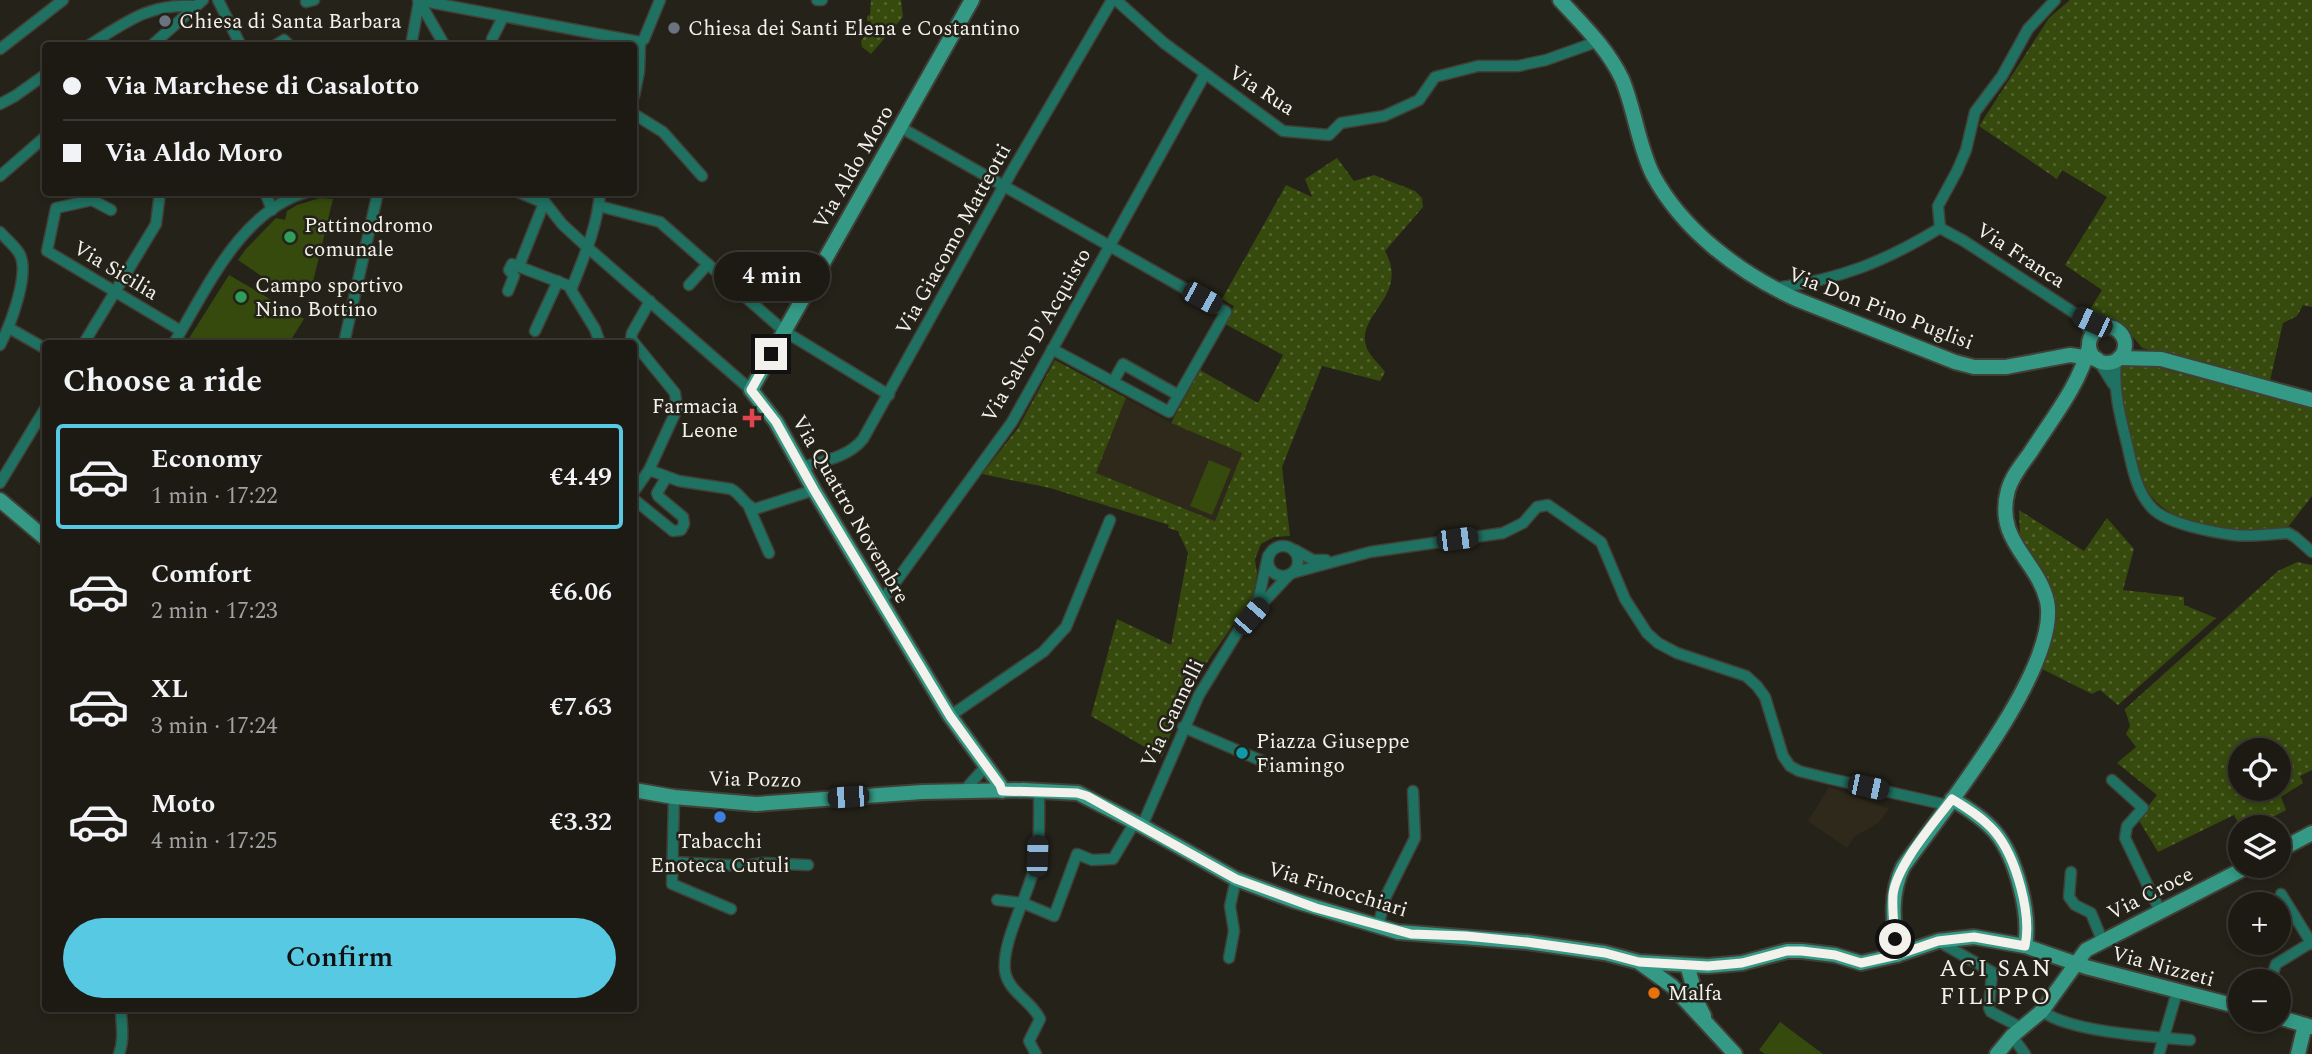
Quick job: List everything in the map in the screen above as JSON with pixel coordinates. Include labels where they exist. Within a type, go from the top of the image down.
[{"type":"street","points":[[0,49],[64,0]]},
{"type":"street","points":[[218,0],[240,42]]},
{"type":"street","points":[[419,0],[640,42]]},
{"type":"street","points":[[412,42],[419,0]]},
{"type":"street","points":[[419,0],[443,42]]},
{"type":"street","points":[[637,82],[640,42],[644,39],[660,0]]},
{"type":"street","name":"Via Aldo Moro","points":[[751,390],[972,0]]},
{"type":"street","name":"Via Rua","points":[[1114,0],[1205,75],[1283,131],[1329,135],[1341,123],[1384,116],[1419,100],[1435,77],[1478,66],[1518,66],[1546,60],[1599,41]]},
{"type":"street","name":"Via Giacomo Matteotti","points":[[802,467],[833,458],[859,445],[1003,186],[1114,0]]},
{"type":"street","name":"Via Don Pino Puglisi","points":[[1560,0],[1599,41],[1622,80],[1643,154],[1667,196],[1710,244],[1772,288],[1965,365],[2006,368],[2058,356],[2077,348],[2100,357]]},
{"type":"street","points":[[1772,288],[1840,276],[1898,254],[1940,228],[1938,206],[1966,150],[1975,113],[2002,76],[2028,29],[2055,0]]},
{"type":"street","points":[[94,42],[129,20],[164,3],[200,3]]},
{"type":"street","points":[[156,42],[200,3]]},
{"type":"street","points":[[492,39],[503,17]]},
{"type":"street","points":[[608,42],[615,37]]},
{"type":"street","name":"Via Salvo D'Acquisto","points":[[881,602],[1012,422],[1205,75]]},
{"type":"street","points":[[0,104],[42,77]]},
{"type":"street","points":[[637,116],[663,132],[702,176]]},
{"type":"street","points":[[900,127],[1226,312],[1169,412],[1052,349]]},
{"type":"street","points":[[2,171],[42,139]]},
{"type":"street","points":[[86,340],[156,224],[160,196]]},
{"type":"street","points":[[267,196],[272,210]]},
{"type":"street","points":[[176,340],[238,242],[256,222],[299,196]]},
{"type":"street","points":[[345,340],[377,196]]},
{"type":"street","points":[[519,266],[544,204],[527,196]]},
{"type":"street","name":"Via Quattro Novembre","points":[[539,196],[587,247],[751,390],[776,422],[950,716],[1002,791]]},
{"type":"street","points":[[599,340],[571,290],[587,247],[600,196]]},
{"type":"street","name":"Via Sicilia","points":[[111,211],[92,200],[56,208],[47,251],[181,331]]},
{"type":"street","points":[[599,206],[660,222],[784,331],[889,395]]},
{"type":"street","name":"Via Franca","points":[[1940,228],[2080,316],[2106,327]]},
{"type":"street","points":[[0,345],[9,328],[20,289],[22,268],[20,255],[1,234]]},
{"type":"street","points":[[508,291],[514,276],[509,270],[512,264],[572,287]]},
{"type":"street","points":[[689,285],[708,264]]},
{"type":"street","points":[[536,331],[558,281]]},
{"type":"street","points":[[630,340],[650,301]]},
{"type":"street","points":[[2080,316],[2115,387],[2134,475],[2152,508],[2176,522],[2235,535],[2288,533],[2312,552]]},
{"type":"street","points":[[2115,387],[2100,357],[2097,330],[2106,327],[2121,333],[2141,349],[2161,359]]},
{"type":"street","points":[[9,328],[42,347]]},
{"type":"street","points":[[1897,955],[1893,896],[1896,880],[2007,720],[2032,672],[2046,635],[2049,619],[2044,589],[2009,532],[2006,518],[2006,503],[2013,479],[2071,389],[2100,357],[2125,343],[2121,333]]},
{"type":"street","points":[[637,349],[675,393],[677,402],[677,409],[637,491]]},
{"type":"street","points":[[2100,357],[2139,356],[2161,359],[2312,400]]},
{"type":"street","points":[[1113,382],[1123,364],[1178,395]]},
{"type":"street","points":[[0,483],[42,414]]},
{"type":"street","points":[[649,470],[666,478],[737,492],[749,507],[769,553]]},
{"type":"street","points":[[637,499],[673,531],[681,530],[683,517],[657,494],[666,478]]},
{"type":"street","points":[[749,507],[755,509],[814,490]]},
{"type":"street","points":[[0,500],[42,536]]},
{"type":"street","points":[[1340,559],[1313,560],[1281,546],[1271,551],[1268,556],[1272,573],[1284,576],[1340,559],[1394,548],[1503,533],[1523,523],[1537,507],[1548,505],[1601,542],[1633,615],[1658,643],[1698,661],[1746,676],[1757,686],[1765,697],[1783,756],[1790,765],[1799,771],[1826,778],[1949,802],[1971,811],[1987,825],[2005,848],[2019,882],[2027,914],[2026,940]]},
{"type":"street","points":[[950,716],[1043,652],[1066,627],[1110,520]]},
{"type":"street","points":[[1291,574],[1298,564],[1293,549]]},
{"type":"street","name":"Via Gannelli","points":[[1023,903],[1054,916],[1077,854],[1092,860],[1114,859],[1138,824],[1209,675],[1246,622],[1259,597],[1268,556]]},
{"type":"street","name":"Via Gannelli","points":[[1246,622],[1291,574]]},
{"type":"street","points":[[1184,727],[1276,768]]},
{"type":"street","points":[[962,793],[986,766]]},
{"type":"street","points":[[2112,780],[2143,807],[2127,826],[2125,838],[2160,911]]},
{"type":"street","name":"Via Pozzo","points":[[637,791],[674,797],[756,804],[922,792],[1002,791]]},
{"type":"street","name":"Via Finocchiari","points":[[1002,791],[1077,793],[1087,796],[1236,879],[1295,901],[1411,934],[1527,942],[1605,953],[1639,962],[1708,966],[1742,963],[1787,951],[1819,952],[1861,963],[1933,943],[1974,937],[2026,940]]},
{"type":"street","points":[[1036,1054],[1029,1041],[1040,1018],[1013,988],[1005,971],[1011,935],[1037,856],[1039,791]]},
{"type":"street","points":[[1378,926],[1386,896],[1415,838],[1413,791]]},
{"type":"street","points":[[674,797],[672,884],[731,909]]},
{"type":"street","points":[[2291,844],[2312,834]]},
{"type":"street","points":[[672,862],[745,866],[763,863],[808,865]]},
{"type":"street","points":[[2071,872],[2069,897],[2075,905],[2091,913],[2102,940]]},
{"type":"street","name":"Via Croce","points":[[1997,1054],[2042,1010],[2087,950],[2228,877]]},
{"type":"street","points":[[1229,958],[1234,931],[1230,906],[1236,879]]},
{"type":"street","points":[[997,900],[1023,903]]},
{"type":"street","points":[[2274,969],[2276,964],[2312,943],[2291,910]]},
{"type":"street","name":"Via Nizzeti","points":[[2026,940],[2076,964],[2228,1004]]},
{"type":"street","points":[[1933,943],[1992,972],[1989,1008],[2017,1032],[2025,1054]]},
{"type":"street","points":[[1639,962],[1672,986],[1735,1054]]},
{"type":"street","points":[[1672,986],[1683,965]]},
{"type":"street","points":[[1683,965],[1699,1006],[1712,1029]]},
{"type":"street","points":[[2159,1054],[2177,992]]},
{"type":"street","points":[[2042,1010],[2059,1021],[2190,1040]]},
{"type":"street","points":[[118,1054],[123,1036],[121,1012]]},
{"type":"street","points":[[2291,1021],[2309,1026],[2298,1054]]},
{"type":"shaded area","points":[[1126,398],[1171,423],[1242,452],[1215,521],[1096,473]]},
{"type":"shaded area","points":[[1829,787],[1889,809],[1878,823],[1854,837],[1847,848],[1808,821]]},
{"type":"green space","points":[[871,0],[901,0],[903,17],[871,54],[862,47],[861,41],[871,27],[867,16],[870,15]]},
{"type":"green space","points":[[2070,0],[2312,0],[2312,307],[2303,305],[2297,316],[2283,323],[2270,381],[2142,348],[2121,322],[2111,318],[2094,320],[2086,316],[2102,290],[2065,265],[2107,197],[2062,170],[2057,179],[1979,126],[2049,18]]},
{"type":"green space","points":[[1337,158],[1354,181],[1374,175],[1415,191],[1422,198],[1423,207],[1385,251],[1391,267],[1391,280],[1365,335],[1367,349],[1385,372],[1380,381],[1322,366],[1282,467],[1290,536],[1274,537],[1261,544],[1255,559],[1257,574],[1253,597],[1195,679],[1162,757],[1091,716],[1117,619],[1171,645],[1188,553],[1178,531],[1168,528],[1169,525],[1050,488],[982,474],[1018,428],[1055,360],[1126,398],[1096,473],[1215,521],[1242,453],[1171,423],[1200,370],[1258,403],[1283,355],[1225,324],[1234,306],[1222,299],[1286,185],[1312,197],[1305,179]]},
{"type":"green space","name":"Pattinodromo comunale","points":[[320,198],[333,199],[311,290],[289,295],[238,260],[276,218],[285,220],[287,211]]},
{"type":"green space","name":"Campo sportivo Nino Bottino","points":[[229,275],[304,319],[291,340],[188,340]]},
{"type":"green space","points":[[2127,363],[2151,366],[2312,407],[2312,496],[2285,531],[2209,526],[2173,514],[2158,504],[2141,478],[2118,400],[2116,384],[2120,366]]},
{"type":"green space","points":[[1209,460],[1231,469],[1212,515],[1190,506]]},
{"type":"green space","points":[[2019,510],[2084,551],[2107,518],[2134,549],[2123,590],[2184,597],[2184,605],[2216,618],[2118,705],[2100,690],[2092,694],[2040,668],[2057,617],[2050,583],[2020,535]]},
{"type":"green space","points":[[2297,562],[2312,565],[2312,770],[2300,776],[2303,783],[2291,791],[2291,738],[2228,738],[2228,801],[2283,801],[2286,810],[2277,815],[2228,815],[2228,818],[2158,852],[2138,819],[2157,795],[2117,763],[2136,747],[2126,734],[2130,726],[2125,709],[2278,571]]},
{"type":"green space","points":[[1780,1022],[1823,1054],[1765,1054],[1759,1050]]},
{"type":"place","name":"Chiesa di Santa Barbara","points":[[165,21]]},
{"type":"place","name":"Chiesa dei Santi Elena e Costantino","points":[[674,28]]},
{"type":"place","name":"Pattinodromo comunale","points":[[290,237]]},
{"type":"place","name":"Campo sportivo Nino Bottino","points":[[241,297]]},
{"type":"place","name":"Farmacia Leone","points":[[752,418]]},
{"type":"place","name":"Piazza Giuseppe Fiamingo","points":[[1242,753]]},
{"type":"place","name":"Tabacchi Enoteca Cutuli","points":[[720,817]]},
{"type":"place","name":"Malfa","points":[[1654,993]]},
{"type":"district","name":"ACI SAN FILIPPO","points":[[1996,982]]},
{"type":"route","points":[[771,354],[751,390],[776,422],[950,716],[1002,791],[1077,793],[1087,796],[1236,879],[1295,901],[1398,932],[1527,942],[1605,953],[1639,962],[1708,966],[1742,963],[1787,951],[1819,952],[1861,963],[1955,938],[1987,938],[2025,946],[2027,914],[2019,882],[2005,848],[1995,833],[1971,811],[1952,799],[1896,880],[1893,896],[1895,939]]}]
